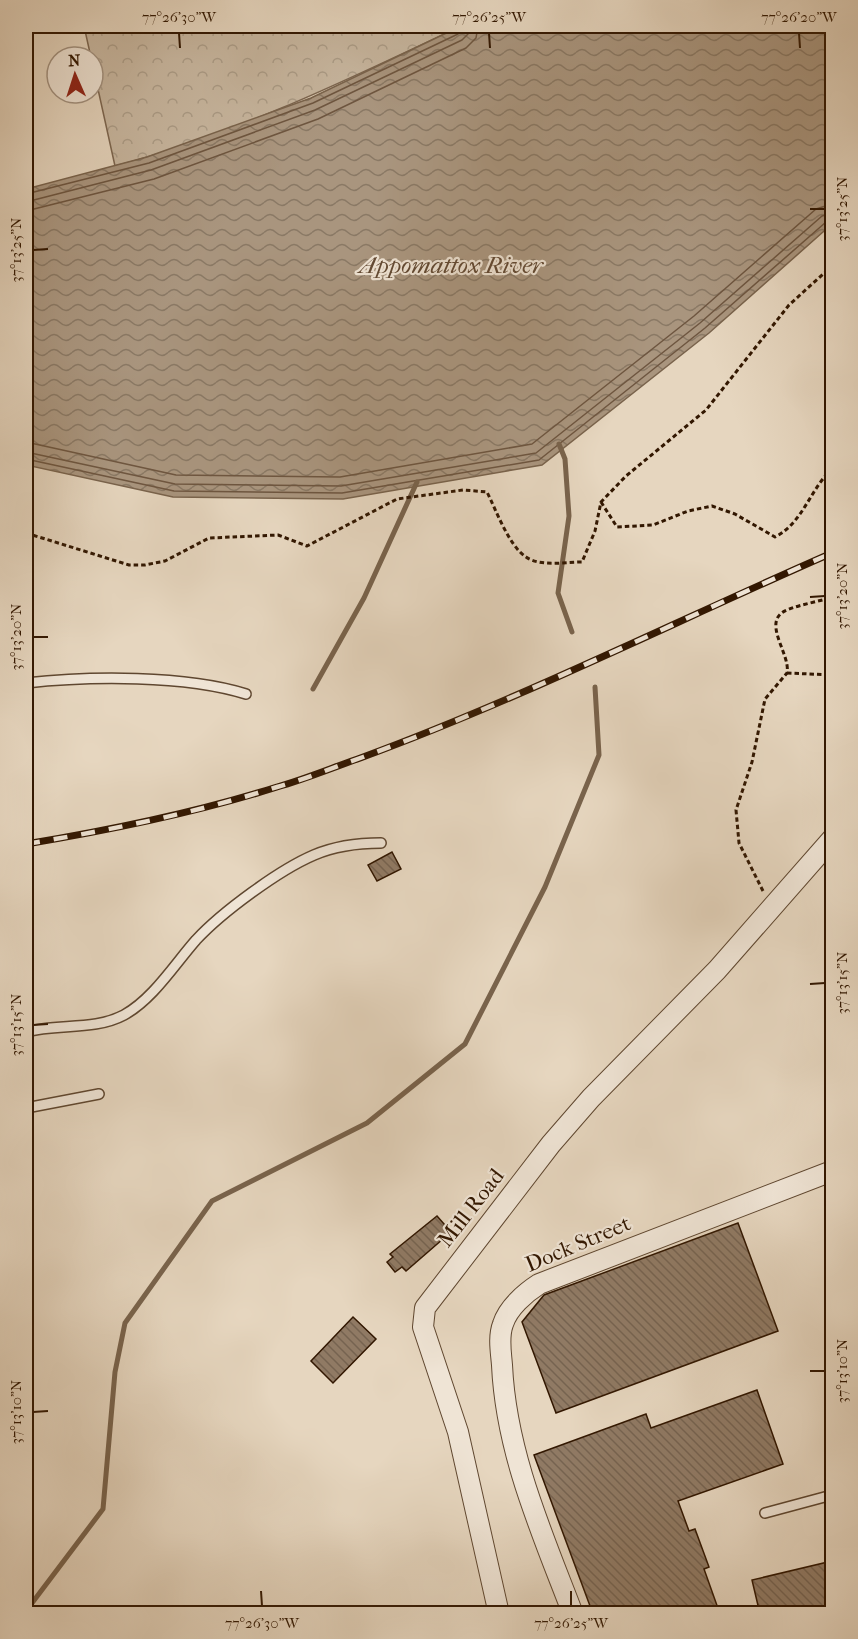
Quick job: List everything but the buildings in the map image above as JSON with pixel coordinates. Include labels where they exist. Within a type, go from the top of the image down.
[{"type":"street","name":"Mill Road","points":[[499,1614],[458,1432],[423,1326],[425,1308],[551,1144],[591,1098],[717,970],[832,839]]},
{"type":"street","name":"Dock Street","points":[[573,1614],[520,1471],[508,1418],[502,1372],[500,1333],[505,1319],[526,1292],[539,1284],[832,1171]]},
{"type":"lane","points":[[26,683],[62,679],[116,679],[206,685],[246,694]]},
{"type":"lane","points":[[26,1032],[109,1020],[123,1015],[141,1003],[199,937],[220,918],[282,873],[315,854],[336,848],[381,843]]},
{"type":"lane","points":[[26,1108],[99,1094]]},
{"type":"lane","points":[[765,1513],[832,1495]]},
{"type":"path","points":[[26,533],[129,565],[146,565],[165,561],[209,538],[278,535],[307,546],[397,499],[438,496],[463,490],[487,492],[507,532],[526,557],[541,562],[582,562],[595,531],[601,502],[626,476],[706,410],[789,305],[832,266]]},
{"type":"path","points":[[601,502],[617,527],[653,525],[688,511],[712,506],[735,514],[775,537],[788,530],[824,476],[832,469]]},
{"type":"path","points":[[773,907],[739,843],[736,810],[752,762],[765,699],[788,674],[788,660],[775,631],[775,622],[787,610],[832,597]]},
{"type":"path","points":[[788,674],[832,675]]},
{"type":"green space","points":[[84,26],[461,26],[248,122],[115,166],[101,105],[105,105],[105,45],[88,45]]},
{"type":"water","name":"Appomattox River","points":[[461,26],[832,26],[832,224],[709,333],[542,465],[343,499],[173,497],[26,465],[26,189],[147,157],[311,98]]},
{"type":"waterway","points":[[559,444],[565,459],[569,516],[558,593],[572,632]]},
{"type":"waterway","points":[[313,689],[364,598],[417,482]]},
{"type":"waterway","points":[[26,1611],[103,1509],[115,1372],[125,1323],[212,1201],[367,1123],[465,1044],[545,887],[599,755],[595,687]]},
{"type":"railway","points":[[26,844],[184,813],[309,777],[482,710],[832,553]]}]
